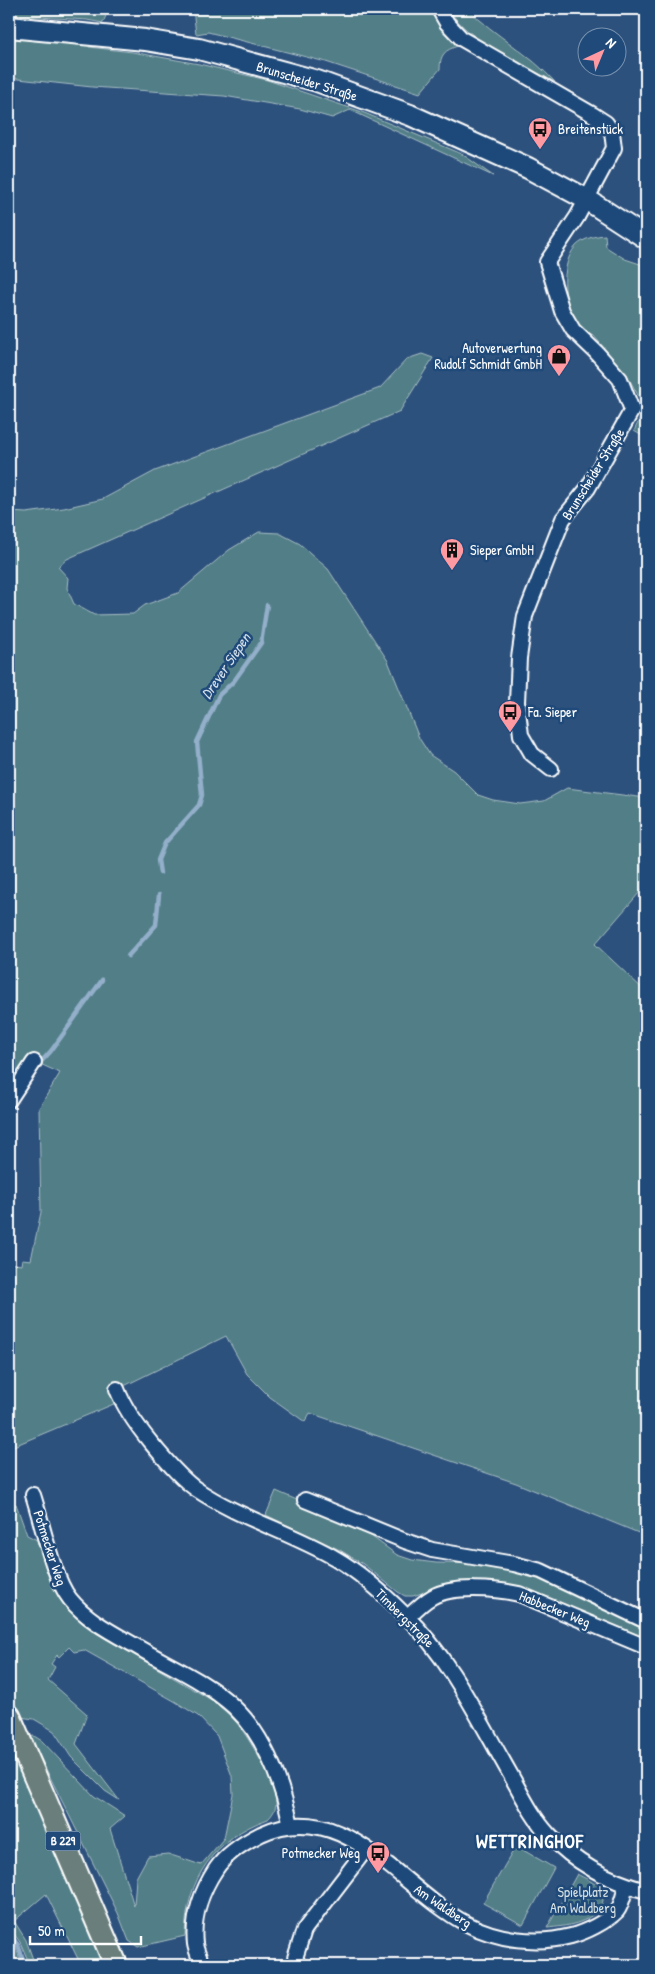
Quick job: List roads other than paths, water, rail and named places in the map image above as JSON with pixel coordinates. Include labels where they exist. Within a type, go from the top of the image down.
[{"type":"main road","name":"Brunscheider Straße","points":[[9,27],[127,38],[199,49],[317,81],[419,119],[528,168],[586,199],[646,238]]},
{"type":"main road","name":"B 229","points":[[9,1716],[116,1965]]},
{"type":"street","points":[[439,9],[447,24],[462,40],[606,123],[612,132],[614,148],[586,199]]},
{"type":"street","name":"Brunscheider Straße","points":[[551,769],[532,754],[521,734],[517,702],[519,658],[526,616],[563,519],[588,488],[632,410],[620,379],[573,330],[562,311],[547,262],[577,217],[586,199]]},
{"type":"street","points":[[9,1100],[34,1062]]},
{"type":"street","name":"Timbergstraße","points":[[117,1389],[121,1400],[146,1437],[171,1467],[195,1488],[223,1505],[334,1558],[361,1575],[408,1617],[433,1645],[543,1828],[580,1861],[611,1880],[646,1891]]},
{"type":"street","name":"Potmecker Weg","points":[[33,1495],[58,1576],[70,1599],[97,1623],[208,1687],[234,1707],[257,1736],[269,1758],[287,1807],[291,1825]]},
{"type":"street","name":"Habbecker Weg","points":[[305,1500],[405,1541],[432,1550],[514,1564],[541,1572],[646,1622]]},
{"type":"street","name":"Habbecker Weg","points":[[408,1617],[432,1597],[441,1593],[457,1590],[502,1590],[519,1594],[646,1647]]},
{"type":"street","name":"Am Waldberg","points":[[202,1965],[195,1944],[195,1927],[204,1887],[220,1863],[248,1840],[271,1830],[291,1825],[330,1828],[340,1832],[366,1849],[450,1914],[485,1932],[515,1939],[560,1938],[593,1928],[618,1910],[626,1886]]},
{"type":"street","points":[[300,1965],[295,1958],[304,1930],[366,1849]]},
{"type":"waterway","name":"Drever Siepen","points":[[160,873],[158,860],[165,843],[199,805],[202,795],[197,742],[219,695],[234,681],[261,643],[267,605]]},
{"type":"waterway","points":[[128,956],[156,925],[159,895]]},
{"type":"waterway","name":"Drever Siepen","points":[[39,1064],[51,1051],[102,980]]},
{"type":"waterway","points":[[9,1933],[18,1945],[25,1965]]},
{"type":"place","name":"Breitenstück","points":[[540,150]]},
{"type":"place","name":"Autoverwertung Rudolf Schmidt GmbH","points":[[559,377]]},
{"type":"place","name":"Sieper GmbH","points":[[452,571]]},
{"type":"place","name":"Fa. Sieper","points":[[510,733]]},
{"type":"place","name":"Potmecker Weg","points":[[378,1874]]},
{"type":"district","name":"WETTRINGHOF","points":[[530,1841]]},
{"type":"park label","name":"Spielplatz Am Waldberg","points":[[583,1900]]}]
